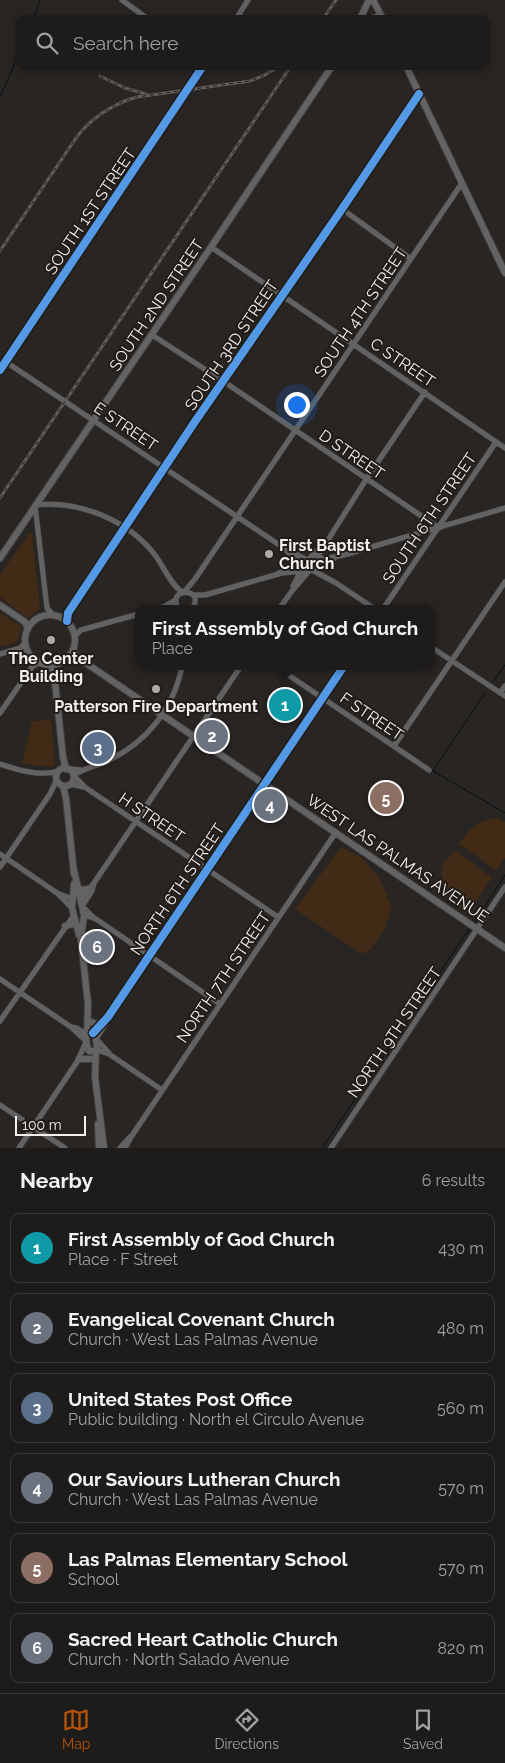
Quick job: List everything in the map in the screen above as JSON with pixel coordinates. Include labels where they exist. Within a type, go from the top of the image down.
[{"type":"main road","points":[[362,15],[369,0]]},
{"type":"main road","points":[[373,0],[381,15]]},
{"type":"main road","name":"SOUTH 2ND STREET","points":[[0,558],[212,247],[329,70]]},
{"type":"main road","points":[[408,70],[505,273]]},
{"type":"main road","points":[[0,605],[26,626]]},
{"type":"main road","points":[[43,616],[57,616],[67,621],[75,636],[73,650],[69,656],[54,665],[36,660],[24,647],[26,626],[43,616]]},
{"type":"main road","name":"WEST LAS PALMAS AVENUE","points":[[73,650],[77,657]]},
{"type":"main road","name":"WEST LAS PALMAS AVENUE","points":[[69,656],[77,657],[163,714],[505,948]]},
{"type":"main road","points":[[54,665],[64,770]]},
{"type":"main road","points":[[64,770],[74,776],[66,798]]},
{"type":"main road","points":[[64,770],[56,779],[62,786],[66,798],[74,870],[79,901],[84,916],[81,943]]},
{"type":"main road","points":[[62,786],[71,784]]},
{"type":"main road","points":[[74,870],[79,901],[74,912],[81,943],[91,1022],[90,1037],[93,1051],[91,1059],[95,1077]]},
{"type":"main road","points":[[78,888],[88,889]]},
{"type":"main road","points":[[64,927],[72,924],[77,925]]},
{"type":"main road","points":[[88,1004],[90,1037],[104,1148]]},
{"type":"main road","points":[[91,1022],[96,1024],[102,1023]]},
{"type":"main road","points":[[78,1060],[91,1059]]},
{"type":"main road","points":[[99,1118],[99,1148]]},
{"type":"street","points":[[122,0],[143,15]]},
{"type":"street","points":[[239,15],[248,0]]},
{"type":"street","name":"SOUTH 1ST STREET","points":[[0,370],[200,70]]},
{"type":"street","name":"SOUTH 3RD STREET","points":[[67,621],[68,613],[222,381],[342,209],[419,94]]},
{"type":"street","name":"SOUTH 4TH STREET","points":[[166,605],[183,592],[195,579],[462,183]]},
{"type":"street","points":[[342,209],[411,259]]},
{"type":"street","name":"C STREET","points":[[212,247],[505,448]]},
{"type":"street","name":"D STREET","points":[[152,335],[367,478],[438,528]]},
{"type":"street","name":"E STREET","points":[[6,362],[281,546],[308,560]]},
{"type":"street","points":[[336,583],[320,567],[317,559],[328,538],[425,392]]},
{"type":"street","name":"SOUTH 6TH STREET","points":[[386,605],[496,442]]},
{"type":"street","points":[[43,616],[47,608],[35,505],[48,504],[83,509],[108,518],[125,528],[153,553],[172,582],[183,592],[206,595],[280,573],[308,560],[333,558],[505,508]]},
{"type":"street","points":[[308,560],[328,538]]},
{"type":"street","name":"E STREET","points":[[281,546],[299,564]]},
{"type":"street","points":[[321,551],[325,556],[333,558]]},
{"type":"street","points":[[280,573],[311,570],[344,555]]},
{"type":"street","points":[[292,590],[300,571],[299,564]]},
{"type":"street","points":[[311,570],[336,583],[369,605]]},
{"type":"street","points":[[282,605],[292,590],[311,570]]},
{"type":"street","points":[[280,573],[292,574],[297,578]]},
{"type":"street","name":"SOUTH 4TH STREET","points":[[192,594],[195,579]]},
{"type":"street","points":[[172,582],[177,605]]},
{"type":"street","points":[[394,746],[505,582]]},
{"type":"street","points":[[192,594],[194,605]]},
{"type":"street","points":[[195,605],[206,595]]},
{"type":"street","points":[[47,608],[57,616]]},
{"type":"street","name":"SOUTH 3RD STREET","points":[[57,616],[68,613]]},
{"type":"street","points":[[72,628],[81,630],[135,615]]},
{"type":"street","points":[[75,636],[81,630]]},
{"type":"street","points":[[0,654],[24,647]]},
{"type":"street","points":[[435,650],[502,694],[505,686]]},
{"type":"street","points":[[0,713],[36,660]]},
{"type":"street","points":[[74,776],[84,769],[110,760],[130,748],[148,732],[163,714],[173,696],[181,670]]},
{"type":"street","points":[[79,901],[94,883],[238,670]]},
{"type":"street","name":"F STREET","points":[[281,670],[429,770]]},
{"type":"street","points":[[265,783],[341,670]]},
{"type":"street","points":[[0,764],[22,771],[47,774],[64,770],[84,769]]},
{"type":"street","points":[[0,868],[50,794],[56,779],[47,774]]},
{"type":"street","name":"H STREET","points":[[74,776],[86,788],[278,917]]},
{"type":"street","name":"NORTH 6TH STREET","points":[[19,1148],[78,1060],[90,1037],[108,1016],[265,783]]},
{"type":"street","name":"H STREET","points":[[71,784],[86,788]]},
{"type":"street","points":[[50,794],[62,786]]},
{"type":"street","name":"NORTH 7TH STREET","points":[[125,1148],[336,832]]},
{"type":"street","points":[[0,854],[57,893],[74,912],[96,919]]},
{"type":"street","points":[[79,901],[92,891],[94,883]]},
{"type":"street","name":"NORTH 9TH STREET","points":[[331,1148],[505,887]]},
{"type":"street","points":[[57,893],[79,901],[96,919],[220,1004]]},
{"type":"street","points":[[0,1021],[74,912]]},
{"type":"street","points":[[0,979],[70,1027],[79,1029],[109,1054],[162,1090]]},
{"type":"street","points":[[90,1037],[105,1025],[108,1016]]},
{"type":"street","points":[[93,1051],[109,1054]]},
{"type":"street","name":"NORTH 6TH STREET","points":[[78,1060],[93,1051]]},
{"type":"street","points":[[0,1105],[65,1148]]},
{"type":"street","name":"NORTH 7TH STREET","points":[[120,1148],[131,1137]]},
{"type":"shaded area","points":[[30,532],[32,535],[40,609],[27,618],[0,597],[0,575]]},
{"type":"shaded area","points":[[0,613],[22,627],[17,642],[0,647]]},
{"type":"shaded area","points":[[51,720],[55,766],[38,766],[22,763],[32,721]]},
{"type":"shaded area","points":[[498,818],[505,822],[505,858],[496,870],[459,844],[475,826]]},
{"type":"shaded area","points":[[341,847],[361,857],[380,879],[392,908],[385,928],[371,949],[362,954],[295,909]]},
{"type":"shaded area","points":[[455,850],[492,878],[467,914],[449,900],[442,884],[442,865]]},
{"type":"waterway","points":[[34,15],[40,0]]},
{"type":"waterway","points":[[0,97],[15,63]]},
{"type":"waterway","points":[[493,682],[505,665]]},
{"type":"waterway","points":[[485,693],[433,771],[505,813]]},
{"type":"waterway","points":[[474,923],[505,875]]},
{"type":"waterway","points":[[322,1148],[470,928]]},
{"type":"railway","points":[[326,15],[336,0]]},
{"type":"railway","points":[[0,251],[76,138],[88,124],[103,113],[137,97],[250,81],[273,70]]},
{"type":"railway","points":[[0,498],[288,70]]},
{"type":"railway","points":[[100,76],[125,88],[146,94]]},
{"type":"cycle path","points":[[0,370],[200,70]]},
{"type":"cycle path","points":[[67,621],[68,613],[194,423],[419,94]]},
{"type":"cycle path","points":[[93,1033],[108,1017],[341,670]]},
{"type":"place","name":"First Baptist Church","points":[[269,554]]},
{"type":"place","name":"The Center Building","points":[[51,640]]},
{"type":"place","name":"Patterson Fire Department","points":[[156,689]]},
{"type":"place","name":"First Assembly of God Church","points":[[285,705]]},
{"type":"place","name":"Evangelical Covenant Church","points":[[212,736]]},
{"type":"place","name":"United States Post Office","points":[[98,748]]},
{"type":"place","name":"Las Palmas Elementary School","points":[[386,798]]},
{"type":"place","name":"Our Saviours Lutheran Church","points":[[270,805]]},
{"type":"place","name":"Sacred Heart Catholic Church","points":[[97,947]]}]
